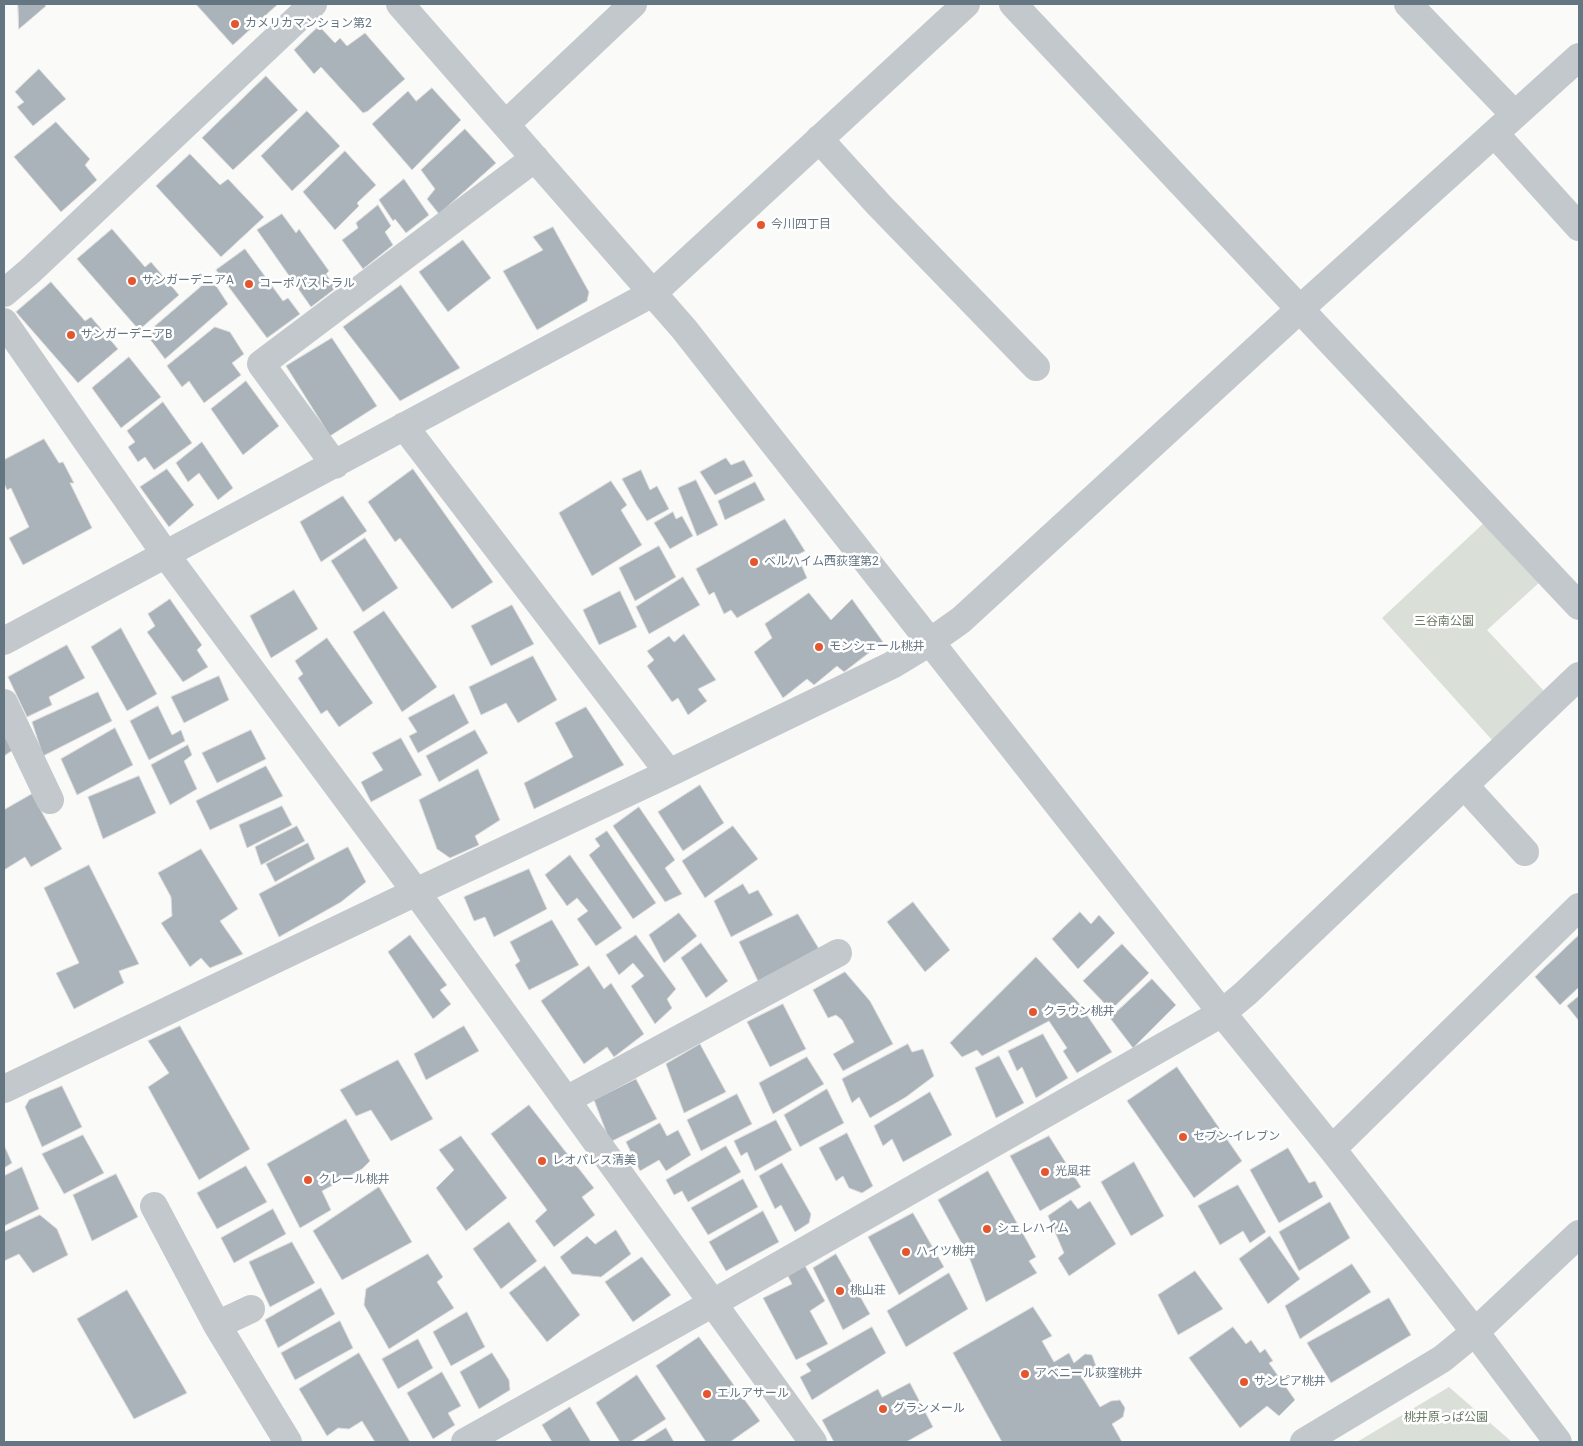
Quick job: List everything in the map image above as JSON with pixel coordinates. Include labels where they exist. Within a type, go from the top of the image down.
[{"type":"street","points":[[4,293],[313,4]]},
{"type":"street","points":[[400,4],[696,344],[1222,1013],[1332,1149],[1558,1442]]},
{"type":"street","points":[[506,124],[633,4]]},
{"type":"street","points":[[4,641],[653,293],[966,4]]},
{"type":"street","points":[[1013,4],[1579,606]]},
{"type":"street","points":[[1408,4],[1515,115]]},
{"type":"street","points":[[4,1090],[892,665],[930,642],[961,620],[1300,309],[1579,57]]},
{"type":"street","points":[[1495,134],[1579,227]]},
{"type":"street","points":[[819,139],[879,205],[1036,367]]},
{"type":"street","points":[[335,465],[261,364],[534,158]]},
{"type":"street","points":[[4,322],[166,555],[416,892],[813,1442]]},
{"type":"street","points":[[404,426],[669,772]]},
{"type":"street","points":[[465,1442],[1222,1013],[1246,993],[1579,676]]},
{"type":"street","points":[[4,702],[50,800]]},
{"type":"street","points":[[1464,785],[1525,852]]},
{"type":"street","points":[[1332,1149],[1579,907]]},
{"type":"street","points":[[566,1100],[838,953]]},
{"type":"street","points":[[154,1206],[217,1325],[288,1442]]},
{"type":"street","points":[[1304,1442],[1442,1359],[1475,1332],[1579,1234]]},
{"type":"street","points":[[217,1325],[251,1309]]},
{"type":"green space","name":"三谷南公園","points":[[1486,521],[1540,582],[1487,630],[1544,691],[1492,740],[1382,618]]},
{"type":"green space","name":"桃井原っぱ公園","points":[[1449,1387],[1512,1442],[1357,1442]]},
{"type":"building","points":[[18,4],[44,4],[46,6],[19,29]]},
{"type":"building","name":"カメリカマンション第2","points":[[196,4],[278,4],[233,45]]},
{"type":"building","points":[[319,26],[335,43],[340,38],[347,46],[365,33],[405,79],[368,111],[363,113],[321,67],[314,74],[294,50]]},
{"type":"building","points":[[39,69],[66,99],[33,126],[17,107],[24,102],[15,92]]},
{"type":"building","points":[[266,76],[298,110],[233,170],[202,138]]},
{"type":"building","points":[[432,88],[461,120],[412,170],[372,124],[408,91],[416,101]]},
{"type":"building","points":[[307,111],[340,146],[292,191],[261,156]]},
{"type":"building","points":[[56,122],[90,159],[85,165],[97,180],[61,212],[14,157]]},
{"type":"building","points":[[465,129],[496,163],[439,214],[427,199],[435,189],[421,170]]},
{"type":"building","points":[[345,151],[376,185],[357,203],[359,206],[335,230],[303,192]]},
{"type":"building","points":[[190,154],[220,185],[228,179],[264,217],[221,257],[156,186]]},
{"type":"building","points":[[404,179],[429,215],[406,233],[395,219],[393,221],[379,200]]},
{"type":"building","points":[[378,205],[391,226],[385,232],[393,245],[363,269],[342,240],[358,228],[356,223]]},
{"type":"building","points":[[282,214],[296,233],[299,229],[329,271],[326,274],[336,288],[311,307],[257,230]]},
{"type":"building","points":[[553,227],[589,292],[587,301],[537,330],[503,271],[543,250],[533,237]]},
{"type":"building","name":"サンガーデニアA","points":[[112,229],[145,267],[151,262],[179,295],[139,330],[77,259]]},
{"type":"building","points":[[463,240],[491,278],[448,312],[419,272]]},
{"type":"building","name":"コーポパストラル","points":[[245,249],[283,301],[288,298],[300,314],[267,338],[216,270]]},
{"type":"building","points":[[211,278],[228,304],[165,359],[146,334]]},
{"type":"building","name":"サンガーデニアB","points":[[51,282],[85,321],[91,317],[118,349],[78,383],[16,312]]},
{"type":"building","points":[[401,285],[460,368],[400,401],[343,327]]},
{"type":"building","points":[[215,327],[230,332],[244,354],[232,363],[241,375],[204,403],[189,381],[182,387],[167,366]]},
{"type":"building","points":[[332,338],[377,406],[330,436],[286,366]]},
{"type":"building","points":[[129,357],[161,397],[121,428],[92,388]]},
{"type":"building","points":[[246,381],[279,426],[243,455],[211,409]]},
{"type":"building","points":[[163,402],[192,443],[154,470],[145,457],[138,462],[128,447],[135,442],[127,431]]},
{"type":"building","points":[[44,439],[59,463],[63,462],[74,483],[70,483],[92,528],[23,565],[9,538],[29,527],[11,488],[7,490],[4,483],[4,460]]},
{"type":"building","points":[[202,442],[233,488],[218,500],[199,473],[188,482],[176,463]]},
{"type":"building","points":[[726,458],[731,465],[744,460],[753,476],[715,495],[700,472]]},
{"type":"building","points":[[167,469],[194,505],[169,527],[140,487]]},
{"type":"building","points":[[413,469],[493,582],[452,609],[400,538],[395,542],[368,502]]},
{"type":"building","points":[[641,470],[650,490],[657,486],[669,509],[647,521],[622,479]]},
{"type":"building","points":[[696,480],[718,525],[697,536],[678,488]]},
{"type":"building","points":[[611,481],[627,505],[621,510],[642,545],[592,576],[559,513]]},
{"type":"building","points":[[755,482],[765,500],[725,520],[718,501]]},
{"type":"building","points":[[343,496],[367,531],[321,562],[300,522]]},
{"type":"building","points":[[673,512],[676,519],[682,516],[693,536],[670,549],[654,523]]},
{"type":"building","name":"ベルハイム西荻窪第2","points":[[785,519],[805,551],[797,555],[807,578],[737,618],[731,610],[724,614],[714,592],[709,595],[696,569]]},
{"type":"building","points":[[365,538],[398,588],[363,612],[331,561]]},
{"type":"building","points":[[659,546],[676,577],[635,601],[619,568]]},
{"type":"building","points":[[683,577],[700,605],[649,634],[636,607]]},
{"type":"building","points":[[294,590],[318,629],[271,658],[250,616]]},
{"type":"building","points":[[620,591],[637,627],[599,645],[583,610]]},
{"type":"building","name":"モンシェール桃井","points":[[809,593],[831,620],[852,599],[883,642],[844,672],[837,666],[814,685],[807,679],[783,698],[754,652],[772,638],[765,624]]},
{"type":"building","points":[[170,599],[202,645],[197,650],[208,667],[183,682],[147,632],[155,626],[148,614]]},
{"type":"building","points":[[512,605],[534,644],[491,666],[471,626]]},
{"type":"building","points":[[384,611],[437,687],[402,712],[353,632]]},
{"type":"building","points":[[121,628],[157,694],[127,711],[91,647]]},
{"type":"building","points":[[684,634],[716,680],[698,689],[707,701],[688,715],[678,698],[672,702],[647,666],[654,660],[647,651],[669,636],[674,642]]},
{"type":"building","points":[[327,638],[373,703],[339,727],[327,710],[321,714],[298,678],[303,674],[295,661]]},
{"type":"building","points":[[67,645],[85,678],[49,697],[52,705],[27,717],[8,677]]},
{"type":"building","points":[[533,656],[557,700],[518,723],[506,703],[481,715],[469,687]]},
{"type":"building","points":[[219,676],[229,700],[184,723],[171,697]]},
{"type":"building","points":[[98,692],[112,721],[43,756],[32,722]]},
{"type":"building","points":[[454,694],[469,723],[418,753],[409,736],[417,732],[408,718]]},
{"type":"building","points":[[158,706],[172,735],[181,730],[185,741],[149,760],[130,721]]},
{"type":"building","points":[[586,707],[624,765],[534,809],[524,783],[573,757],[555,723]]},
{"type":"building","points":[[115,728],[133,765],[77,795],[61,759]]},
{"type":"building","points":[[251,730],[266,759],[217,783],[202,753]]},
{"type":"building","points":[[475,730],[488,753],[439,782],[426,756]]},
{"type":"building","points":[[4,735],[13,750],[4,756]]},
{"type":"building","points":[[401,738],[422,775],[371,802],[361,782],[383,770],[372,753]]},
{"type":"building","points":[[188,745],[192,755],[184,761],[197,789],[170,805],[151,765]]},
{"type":"building","points":[[266,766],[283,796],[210,830],[196,801]]},
{"type":"building","points":[[478,769],[500,820],[475,836],[479,845],[450,858],[437,849],[419,800]]},
{"type":"building","points":[[139,776],[156,813],[103,839],[88,797]]},
{"type":"building","points":[[700,785],[724,823],[683,851],[658,812]]},
{"type":"building","points":[[32,794],[62,849],[31,867],[25,857],[4,870],[4,810]]},
{"type":"building","points":[[282,806],[292,825],[247,848],[239,825]]},
{"type":"building","points":[[639,807],[675,860],[665,868],[682,894],[665,902],[613,826]]},
{"type":"building","points":[[297,826],[305,841],[261,865],[255,847]]},
{"type":"building","points":[[733,826],[758,859],[705,898],[682,861]]},
{"type":"building","points":[[607,831],[656,903],[633,919],[589,855],[600,846],[595,839]]},
{"type":"building","points":[[308,843],[315,859],[275,882],[266,864]]},
{"type":"building","points":[[348,847],[366,882],[341,902],[279,937],[259,894]]},
{"type":"building","points":[[201,849],[238,909],[220,921],[243,954],[210,968],[201,958],[190,967],[161,923],[172,916],[171,897],[158,873]]},
{"type":"building","points":[[570,855],[622,928],[596,946],[577,919],[588,911],[577,898],[567,906],[545,875]]},
{"type":"building","points":[[89,865],[139,964],[119,971],[124,983],[74,1009],[56,973],[79,963],[44,888]]},
{"type":"building","points":[[529,869],[547,909],[494,937],[485,917],[474,921],[464,897]]},
{"type":"building","points":[[743,884],[749,894],[758,890],[773,915],[731,937],[714,901]]},
{"type":"building","points":[[913,902],[950,950],[925,972],[887,922]]},
{"type":"building","points":[[1080,912],[1091,924],[1099,915],[1115,933],[1078,969],[1052,939]]},
{"type":"building","points":[[679,913],[697,936],[664,963],[649,935]]},
{"type":"building","points":[[798,914],[819,949],[758,981],[739,942]]},
{"type":"building","points":[[552,920],[579,965],[529,990],[515,965],[520,961],[510,942]]},
{"type":"building","points":[[410,935],[447,985],[440,990],[451,1004],[433,1019],[388,952]]},
{"type":"building","points":[[636,935],[676,989],[667,999],[672,1008],[655,1024],[631,986],[644,976],[633,963],[619,975],[606,955]]},
{"type":"building","points":[[1579,935],[1579,987],[1560,1005],[1535,977]]},
{"type":"building","points":[[701,943],[728,981],[706,998],[681,958]]},
{"type":"building","points":[[1122,944],[1149,973],[1111,1010],[1083,981]]},
{"type":"building","name":"クラウン桃井","points":[[1036,957],[1078,1002],[1112,1052],[1077,1073],[1063,1051],[1067,1048],[1049,1021],[982,1056],[977,1050],[962,1057],[950,1043]]},
{"type":"building","points":[[589,966],[604,989],[611,983],[644,1034],[614,1057],[607,1047],[584,1064],[541,1001]]},
{"type":"building","points":[[845,972],[870,1001],[893,1044],[843,1071],[833,1054],[854,1042],[842,1020],[836,1015],[828,1018],[813,990]]},
{"type":"building","points":[[1152,979],[1176,1005],[1133,1048],[1110,1018]]},
{"type":"building","points":[[1579,996],[1579,1021],[1567,1006]]},
{"type":"building","points":[[783,1004],[806,1049],[770,1067],[747,1022]]},
{"type":"building","points":[[180,1026],[250,1149],[199,1180],[148,1087],[169,1073],[148,1041]]},
{"type":"building","points":[[464,1026],[479,1051],[426,1080],[414,1054]]},
{"type":"building","points":[[1043,1034],[1068,1078],[1036,1098],[1022,1067],[1017,1071],[1008,1051]]},
{"type":"building","points":[[700,1044],[726,1092],[684,1113],[666,1064]]},
{"type":"building","points":[[908,1044],[912,1052],[923,1049],[934,1076],[906,1097],[870,1118],[859,1097],[852,1103],[842,1079]]},
{"type":"building","points":[[999,1056],[1024,1103],[996,1118],[975,1068]]},
{"type":"building","points":[[807,1057],[824,1084],[773,1114],[759,1083]]},
{"type":"building","points":[[398,1060],[433,1119],[391,1141],[371,1110],[356,1116],[340,1090]]},
{"type":"building","points":[[1177,1067],[1242,1161],[1194,1198],[1127,1101]]},
{"type":"building","points":[[636,1079],[657,1119],[610,1142],[594,1100]]},
{"type":"building","points":[[62,1086],[82,1127],[42,1147],[25,1107],[29,1100]]},
{"type":"building","points":[[827,1089],[844,1123],[800,1147],[784,1115]]},
{"type":"building","points":[[930,1092],[952,1135],[903,1162],[892,1139],[883,1146],[874,1126]]},
{"type":"building","points":[[737,1094],[752,1124],[701,1151],[687,1120]]},
{"type":"building","name":"レオパレス清美","points":[[529,1105],[594,1188],[582,1197],[595,1215],[554,1247],[535,1221],[547,1210],[491,1134]]},
{"type":"building","name":"クレール桃井","points":[[346,1119],[370,1161],[362,1169],[322,1191],[331,1210],[300,1228],[267,1164]]},
{"type":"building","points":[[776,1120],[792,1150],[755,1171],[747,1152],[741,1156],[734,1141]]},
{"type":"building","points":[[660,1123],[667,1136],[678,1130],[691,1155],[666,1171],[659,1160],[640,1171],[626,1142]]},
{"type":"building","points":[[847,1133],[873,1186],[862,1193],[849,1188],[843,1176],[836,1181],[819,1148]]},
{"type":"building","points":[[83,1135],[104,1173],[64,1194],[42,1154]]},
{"type":"building","points":[[461,1136],[507,1198],[466,1231],[436,1188],[454,1170],[439,1150]]},
{"type":"building","name":"光風荘","points":[[1049,1136],[1081,1187],[1040,1211],[1010,1156]]},
{"type":"building","points":[[4,1145],[12,1163],[4,1168]]},
{"type":"building","points":[[726,1146],[741,1172],[688,1202],[682,1191],[674,1195],[666,1180]]},
{"type":"building","points":[[1288,1148],[1309,1183],[1315,1181],[1323,1197],[1279,1223],[1250,1170]]},
{"type":"building","points":[[1134,1162],[1164,1216],[1131,1236],[1101,1182]]},
{"type":"building","points":[[782,1163],[811,1214],[809,1223],[795,1232],[781,1205],[775,1209],[759,1176]]},
{"type":"building","points":[[246,1166],[267,1202],[217,1229],[197,1193]]},
{"type":"building","points":[[22,1167],[39,1209],[4,1226],[4,1176]]},
{"type":"building","name":"シェレハイム","points":[[988,1171],[1036,1257],[1029,1261],[1037,1273],[986,1302],[969,1257],[938,1200]]},
{"type":"building","points":[[116,1174],[138,1217],[92,1241],[73,1195]]},
{"type":"building","points":[[743,1179],[758,1207],[708,1235],[691,1208]]},
{"type":"building","points":[[1238,1185],[1266,1232],[1250,1243],[1243,1231],[1220,1245],[1198,1206]]},
{"type":"building","points":[[379,1187],[412,1242],[342,1280],[313,1231]]},
{"type":"building","points":[[1071,1200],[1078,1209],[1090,1201],[1116,1244],[1069,1276],[1058,1258],[1064,1253],[1048,1216]]},
{"type":"building","points":[[1330,1202],[1350,1238],[1299,1271],[1279,1232]]},
{"type":"building","points":[[273,1209],[286,1234],[234,1263],[221,1238]]},
{"type":"building","points":[[763,1211],[779,1242],[726,1271],[709,1242]]},
{"type":"building","name":"ハイツ桃井","points":[[913,1213],[944,1267],[899,1295],[868,1237]]},
{"type":"building","points":[[40,1215],[57,1229],[68,1255],[33,1273],[19,1254],[4,1261],[4,1232]]},
{"type":"building","points":[[509,1222],[537,1261],[501,1289],[473,1249]]},
{"type":"building","points":[[616,1230],[631,1254],[601,1277],[572,1274],[560,1257],[587,1236],[595,1244]]},
{"type":"building","points":[[1270,1236],[1300,1279],[1268,1304],[1239,1259]]},
{"type":"building","points":[[292,1242],[315,1283],[270,1307],[249,1262]]},
{"type":"building","points":[[428,1254],[443,1277],[437,1282],[454,1308],[389,1349],[364,1305],[366,1289]]},
{"type":"building","name":"桃山荘","points":[[836,1254],[870,1314],[843,1330],[813,1268]]},
{"type":"building","points":[[642,1257],[671,1295],[633,1322],[605,1282]]},
{"type":"building","points":[[1352,1264],[1371,1292],[1300,1339],[1285,1306]]},
{"type":"building","points":[[545,1266],[580,1315],[547,1342],[509,1293]]},
{"type":"building","points":[[805,1266],[825,1301],[810,1311],[828,1344],[796,1360],[763,1298],[792,1284],[788,1276]]},
{"type":"building","points":[[1195,1271],[1223,1309],[1178,1335],[1158,1295]]},
{"type":"building","points":[[949,1273],[968,1309],[906,1347],[887,1311]]},
{"type":"building","points":[[321,1288],[335,1314],[278,1348],[265,1320]]},
{"type":"building","points":[[127,1290],[187,1393],[134,1419],[77,1319]]},
{"type":"building","points":[[1389,1298],[1411,1335],[1331,1383],[1307,1343]]},
{"type":"building","name":"アベニール荻窪桃井","points":[[1033,1307],[1052,1336],[1042,1341],[1054,1362],[1069,1353],[1074,1363],[1085,1354],[1092,1355],[1096,1366],[1090,1372],[1081,1376],[1100,1407],[1111,1401],[1120,1400],[1125,1408],[1123,1417],[1112,1424],[1122,1442],[1002,1442],[953,1353]]},
{"type":"building","points":[[467,1312],[485,1347],[451,1366],[433,1332]]},
{"type":"building","points":[[340,1321],[353,1348],[295,1380],[281,1353]]},
{"type":"building","points":[[872,1327],[886,1353],[812,1400],[800,1377],[811,1371],[806,1364]]},
{"type":"building","name":"サンピア桃井","points":[[1233,1327],[1246,1344],[1251,1340],[1260,1353],[1265,1349],[1273,1361],[1269,1363],[1295,1400],[1279,1416],[1267,1406],[1240,1428],[1189,1358]]},
{"type":"building","name":"エルアサール","points":[[699,1337],[760,1421],[730,1442],[706,1442],[656,1366]]},
{"type":"building","points":[[418,1339],[433,1368],[398,1389],[382,1359]]},
{"type":"building","points":[[359,1353],[410,1442],[375,1442],[362,1421],[349,1429],[338,1428],[327,1436],[299,1389]]},
{"type":"building","points":[[492,1353],[509,1380],[510,1390],[479,1409],[460,1372]]},
{"type":"building","points":[[442,1372],[461,1406],[448,1413],[455,1425],[433,1439],[407,1393]]},
{"type":"building","points":[[637,1375],[666,1419],[630,1442],[620,1442],[596,1403]]},
{"type":"building","name":"グランメール","points":[[910,1383],[933,1427],[906,1442],[834,1442],[822,1420],[878,1389],[882,1397]]},
{"type":"building","points":[[570,1407],[591,1442],[552,1442],[542,1425]]},
{"type":"building","points":[[666,1428],[674,1442],[643,1442]]},
{"type":"place","name":"カメリカマンション第2","points":[[235,24]]},
{"type":"place","name":"今川四丁目","points":[[761,225]]},
{"type":"place","name":"サンガーデニアA","points":[[132,281]]},
{"type":"place","name":"コーポパストラル","points":[[249,284]]},
{"type":"place","name":"サンガーデニアB","points":[[71,335]]},
{"type":"place","name":"ベルハイム西荻窪第2","points":[[754,562]]},
{"type":"place","name":"モンシェール桃井","points":[[819,647]]},
{"type":"place","name":"クラウン桃井","points":[[1033,1012]]},
{"type":"place","name":"セブン-イレブン","points":[[1183,1137]]},
{"type":"place","name":"レオパレス清美","points":[[542,1161]]},
{"type":"place","name":"光風荘","points":[[1045,1172]]},
{"type":"place","name":"クレール桃井","points":[[308,1180]]},
{"type":"place","name":"シェレハイム","points":[[987,1229]]},
{"type":"place","name":"ハイツ桃井","points":[[906,1252]]},
{"type":"place","name":"桃山荘","points":[[840,1291]]},
{"type":"place","name":"アベニール荻窪桃井","points":[[1025,1374]]},
{"type":"place","name":"サンピア桃井","points":[[1244,1382]]},
{"type":"place","name":"エルアサール","points":[[707,1394]]},
{"type":"place","name":"グランメール","points":[[883,1409]]}]
